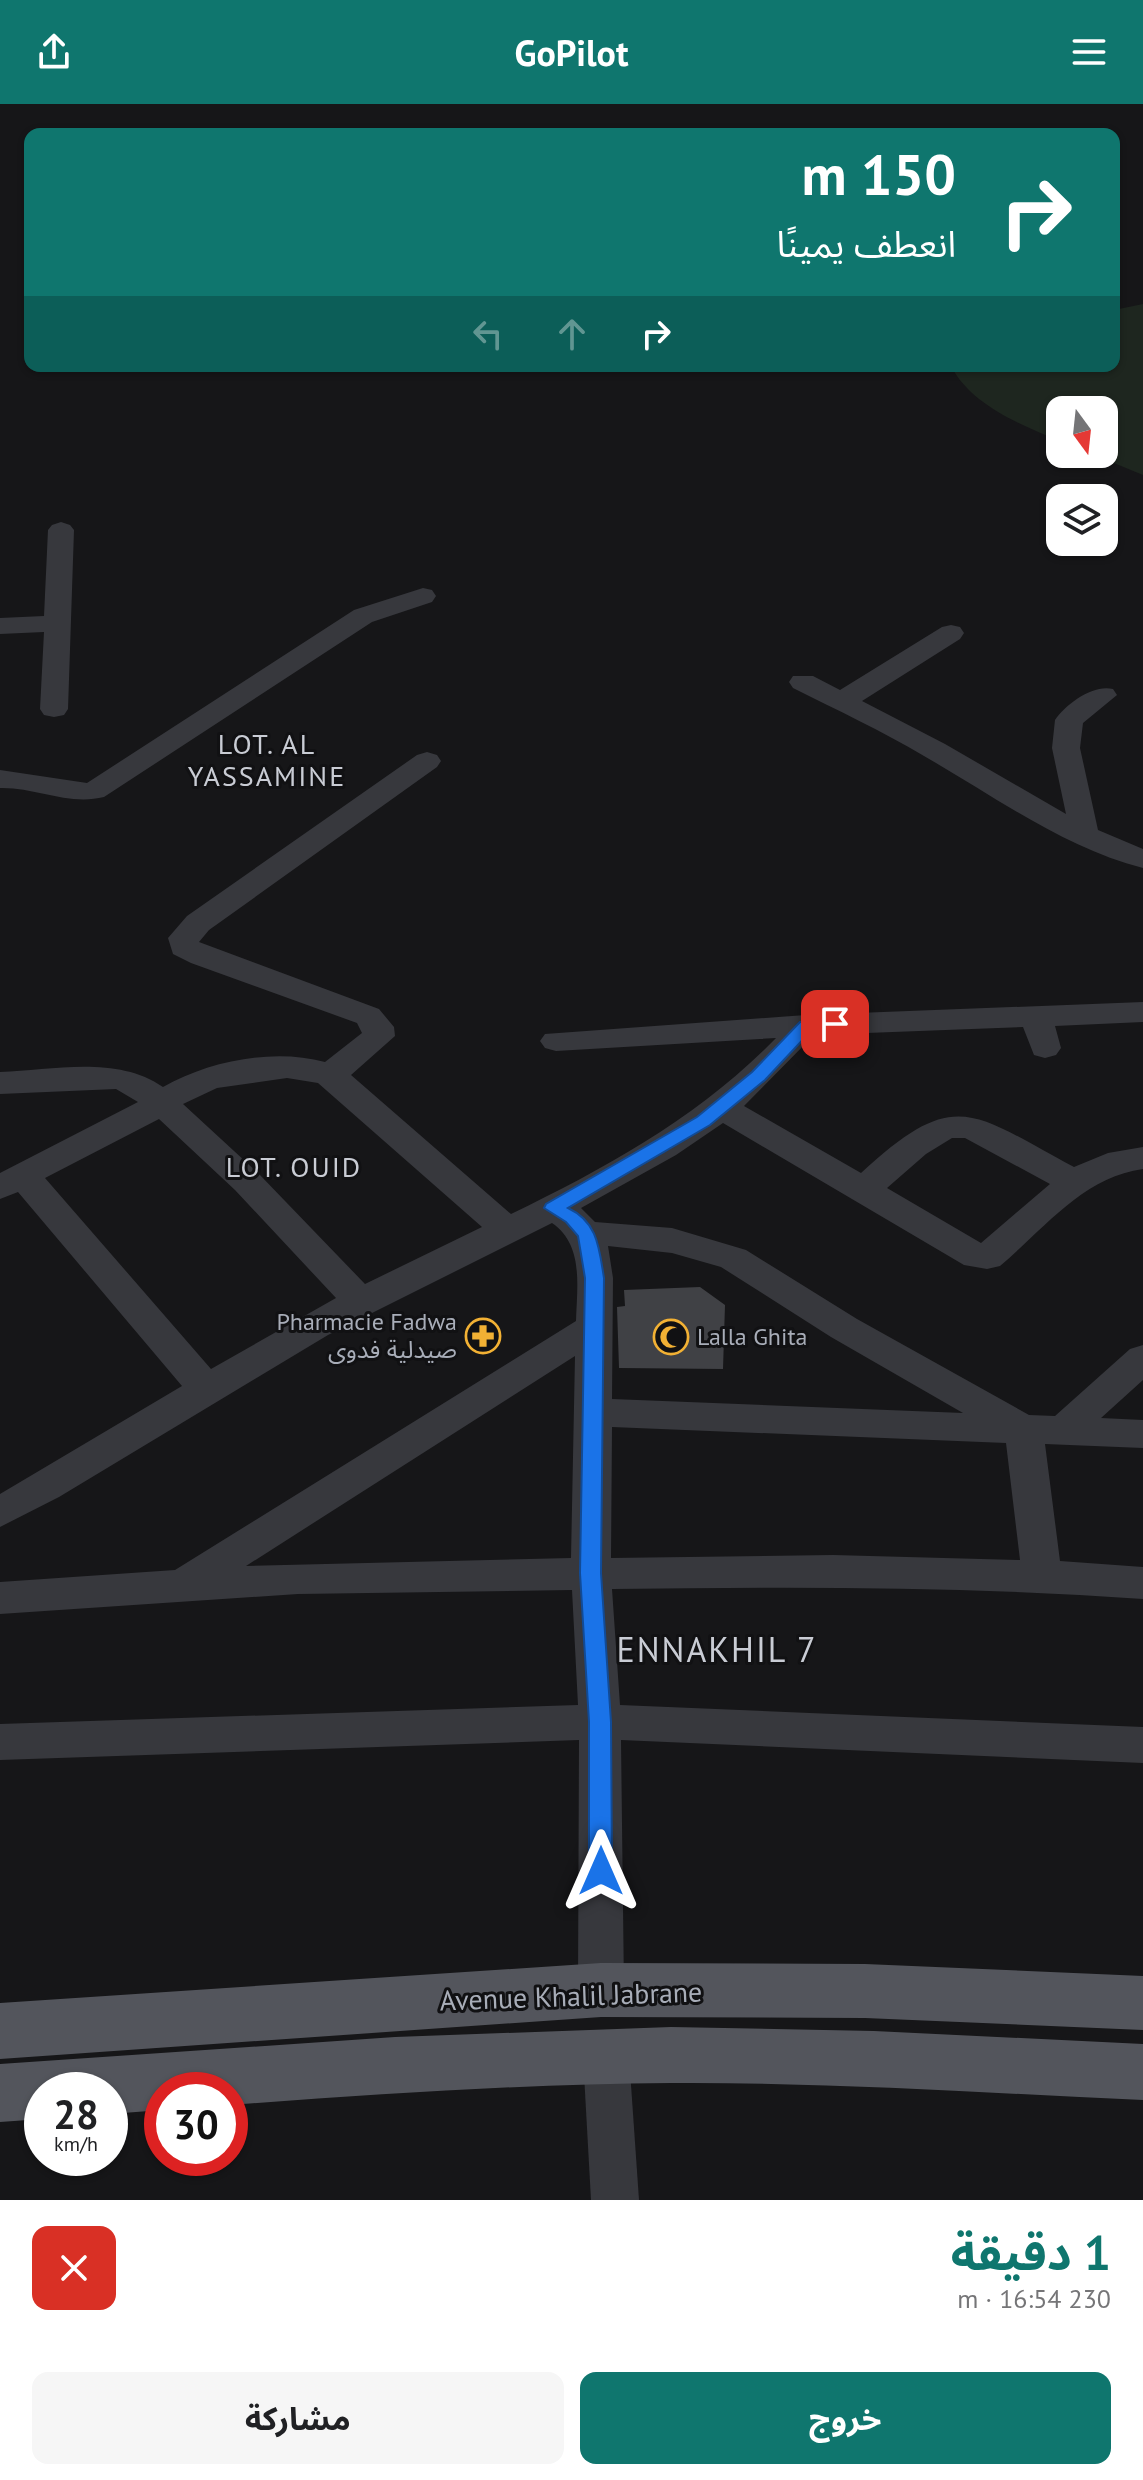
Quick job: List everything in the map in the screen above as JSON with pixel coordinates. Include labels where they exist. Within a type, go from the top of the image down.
[{"type":"main road","name":"Avenue Khalil Jabrane","points":[[0,2031],[601,1990],[865,1991],[1143,2003]]},
{"type":"main road","points":[[128,2084],[449,2062],[606,2056],[759,2056],[1143,2072]]},
{"type":"main road","points":[[0,2093],[24,2091]]},
{"type":"street","points":[[54,709],[61,530]]},
{"type":"street","points":[[0,779],[26,780],[72,793],[94,791],[363,616],[423,596]]},
{"type":"street","points":[[0,626],[58,623]]},
{"type":"street","points":[[841,702],[951,633]]},
{"type":"street","points":[[803,682],[932,749],[1032,807],[1143,859]]},
{"type":"street","points":[[1084,832],[1066,748],[1069,720],[1103,695]]},
{"type":"street","points":[[330,1075],[379,1036],[378,1027],[368,1016],[202,956],[184,947],[183,938],[198,923],[427,761]]},
{"type":"street","points":[[556,1041],[806,1025],[1041,1033],[1143,1012]]},
{"type":"street","points":[[0,1512],[361,1302],[553,1208],[643,1158],[721,1107],[759,1076],[806,1025]]},
{"type":"street","points":[[208,1391],[12,1181],[210,1078],[301,1068],[330,1075],[506,1229]]},
{"type":"street","points":[[0,1083],[120,1078],[140,1087],[161,1102],[247,1182],[361,1302]]},
{"type":"street","points":[[721,1107],[977,1256],[987,1257],[1074,1182],[1101,1166],[1122,1159],[1143,1158]]},
{"type":"street","points":[[863,1191],[937,1128],[955,1124],[973,1128],[1074,1182]]},
{"type":"street","points":[[553,1208],[573,1218],[587,1234],[595,1278],[591,1573],[600,1722],[601,1990]]},
{"type":"street","points":[[587,1234],[633,1234],[663,1239],[712,1252],[750,1267],[840,1325],[1043,1432]]},
{"type":"street","points":[[184,1585],[592,1328]]},
{"type":"street","points":[[1043,1432],[1143,1358]]},
{"type":"street","points":[[592,1412],[1143,1434]]},
{"type":"street","points":[[1042,1576],[1043,1432]]},
{"type":"street","points":[[0,1598],[298,1578],[591,1573],[833,1571],[1042,1576],[1143,1583]]},
{"type":"street","points":[[0,1742],[600,1722],[1143,1745]]},
{"type":"street","points":[[606,2056],[615,2200]]},
{"type":"shaded area","points":[[1143,304],[1143,475],[1118,465],[1118,396],[1046,396],[1046,435],[984,403],[955,372],[1120,372],[1120,309]]},
{"type":"building","name":"Lalla Ghita","points":[[700,1287],[725,1305],[723,1369],[619,1368],[617,1307],[625,1306],[624,1290]]},
{"type":"place","name":"Pharmacie Fadwa صيدلية فدوى","points":[[483,1336]]},
{"type":"place","name":"Lalla Ghita","points":[[671,1337]]},
{"type":"district","name":"LOT. AL YASSAMINE","points":[[267,760]]},
{"type":"district","name":"LOT. OUID","points":[[294,1167]]},
{"type":"district","name":"ENNAKHIL 7","points":[[717,1650]]},
{"type":"route","points":[[601,1871],[600,1722],[591,1573],[595,1278],[587,1234],[573,1218],[553,1208],[703,1121],[759,1076],[806,1025],[835,1024]]}]
